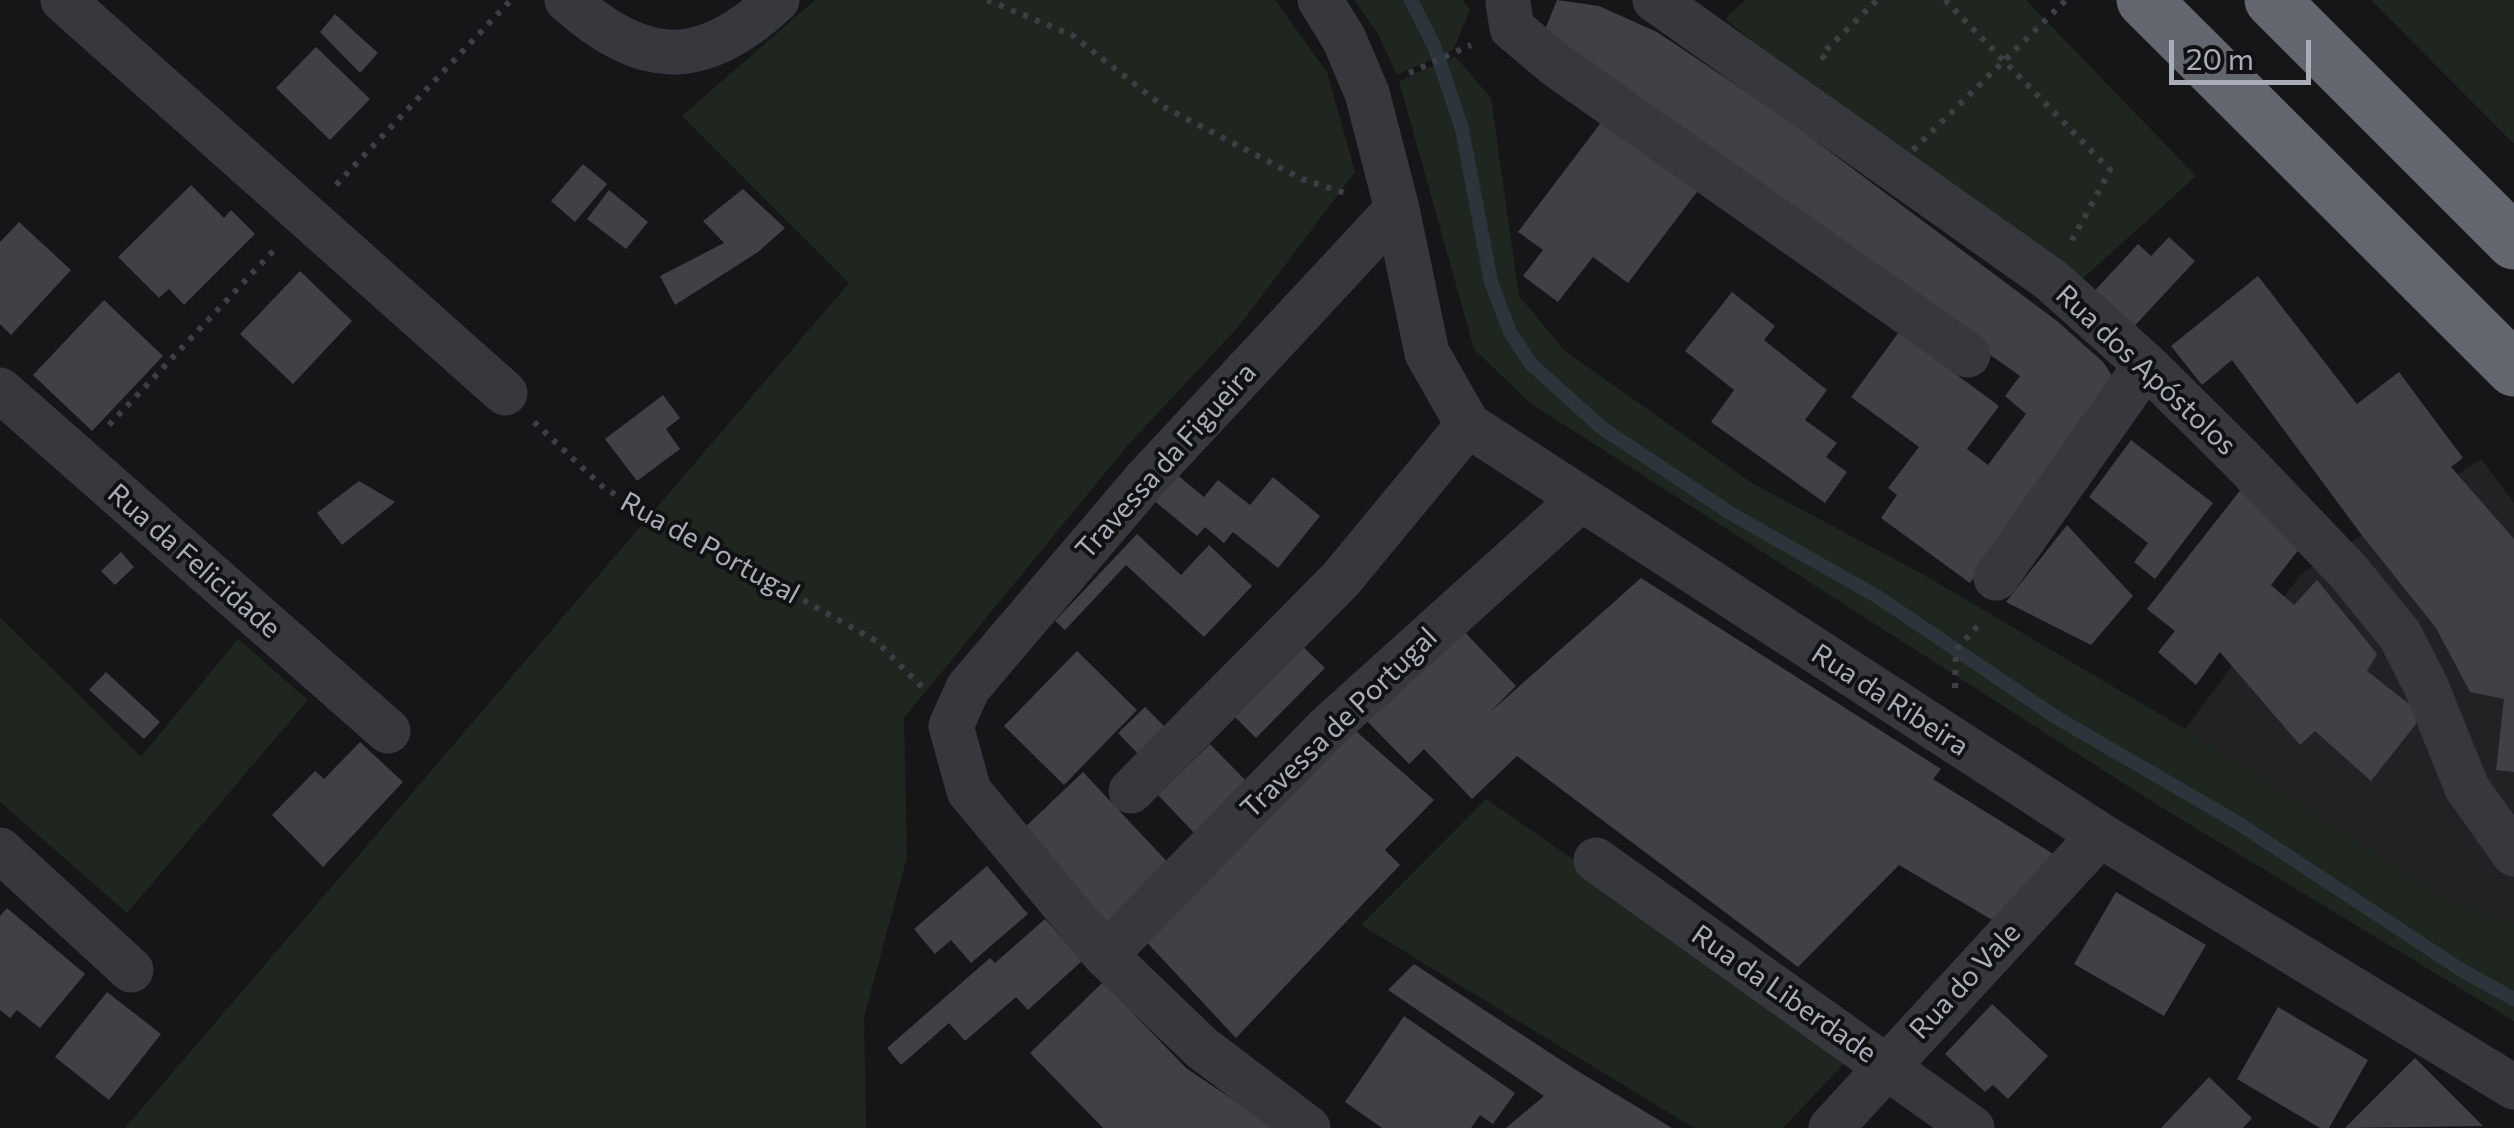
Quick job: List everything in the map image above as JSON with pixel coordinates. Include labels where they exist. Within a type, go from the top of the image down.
[{"type":"highway","points":[[2144,0],[2514,369]]},
{"type":"highway","points":[[2272,0],[2514,242]]},
{"type":"street","points":[[63,0],[505,393]]},
{"type":"street","points":[[567,0],[612,36],[632,46],[678,52],[728,39],[777,0]]},
{"type":"street","points":[[1320,0],[1359,67],[1396,209]]},
{"type":"street","name":"Rua dos Apóstolos","points":[[1655,0],[2051,280],[2241,458],[2334,557],[2400,636],[2426,686],[2467,788],[2514,854]]},
{"type":"street","points":[[1508,1],[1512,28],[1556,65],[1968,355]]},
{"type":"street","name":"Rua da Ribeira","points":[[1396,209],[1427,353],[1468,425],[2100,835],[2514,1087]]},
{"type":"street","name":"Travessa da Figueira","points":[[950,726],[968,688],[1145,480],[1396,209]]},
{"type":"street","points":[[1996,578],[2146,365]]},
{"type":"street","name":"Rua da Felicidade","points":[[0,390],[388,731]]},
{"type":"street","points":[[1131,791],[1341,580],[1468,425]]},
{"type":"street","name":"Travessa de Portugal","points":[[1105,954],[1327,728],[1581,499]]},
{"type":"street","points":[[950,726],[969,791],[1105,954],[1202,1048],[1308,1128]]},
{"type":"street","name":"Rua do Vale","points":[[1831,1128],[2100,835]]},
{"type":"street","points":[[0,850],[132,970]]},
{"type":"street","name":"Rua da Liberdade","points":[[1596,860],[1972,1128]]},
{"type":"path","points":[[987,0],[1072,35],[1164,108],[1302,179],[1396,209]]},
{"type":"path","points":[[1834,69],[1821,55],[1877,0]]},
{"type":"path","points":[[1945,0],[2110,170],[2051,280]]},
{"type":"path","points":[[1900,136],[1913,150],[2066,0]]},
{"type":"path","points":[[1398,78],[1466,48]]},
{"type":"path","name":"Rua de Portugal","points":[[505,393],[604,488],[876,641],[921,686],[950,726]]},
{"type":"path","points":[[1942,733],[1955,698],[1956,650],[1975,632],[1992,606],[1996,578]]},
{"type":"shaded area","points":[[815,0],[1275,0],[1327,72],[1355,172],[1240,325],[1128,445],[904,718],[907,857],[864,1017],[866,1128],[125,1128],[849,283],[682,116]]},
{"type":"shaded area","points":[[1354,0],[1463,0],[1470,10],[1453,50],[1397,75],[1378,34]]},
{"type":"shaded area","points":[[1745,0],[2026,0],[2196,176],[2078,283],[1917,173],[1725,19]]},
{"type":"shaded area","points":[[2371,0],[2514,0],[2514,144]]},
{"type":"shaded area","points":[[1455,56],[1491,98],[1519,296],[1565,351],[1752,483],[1926,576],[2185,729],[2443,897],[2514,925],[2514,1021],[2156,804],[1530,403],[1474,349],[1399,81]]},
{"type":"shaded area","points":[[2481,459],[2514,503],[2514,925],[2443,897],[2185,729],[2301,574]]},
{"type":"shaded area","points":[[0,617],[141,757],[238,639],[308,700],[127,913],[0,802]]},
{"type":"shaded area","points":[[1486,799],[1854,1053],[1783,1128],[1694,1128],[1361,925]]},
{"type":"building","points":[[1557,0],[1599,6],[1657,32],[1778,113],[2057,321],[2103,362],[2113,377],[2070,446],[1970,583],[1881,518],[1897,495],[1888,488],[1919,447],[1851,397],[1899,332],[1999,406],[1967,449],[1988,465],[2026,414],[2005,396],[2020,376],[1542,37]]},
{"type":"building","points":[[335,14],[378,53],[360,73],[320,32]]},
{"type":"building","points":[[316,47],[370,99],[330,140],[276,88]]},
{"type":"building","points":[[1612,108],[1706,180],[1628,283],[1593,257],[1558,302],[1523,276],[1543,250],[1518,232]]},
{"type":"building","points":[[583,164],[607,184],[575,222],[551,201]]},
{"type":"building","points":[[191,185],[224,218],[231,210],[255,234],[184,305],[169,289],[159,298],[118,257]]},
{"type":"building","points":[[743,189],[785,228],[758,252],[675,305],[660,276],[724,243],[703,221]]},
{"type":"building","points":[[609,190],[648,222],[626,249],[587,219]]},
{"type":"building","points":[[19,222],[71,270],[11,335],[0,324],[0,242]]},
{"type":"building","points":[[2169,237],[2195,261],[2127,334],[2088,298],[2138,244],[2151,256]]},
{"type":"building","points":[[300,271],[352,321],[293,384],[240,334]]},
{"type":"building","points":[[2258,276],[2357,404],[2399,372],[2463,458],[2451,467],[2514,539],[2514,772],[2496,770],[2504,699],[2470,692],[2436,628],[2232,360],[2202,385],[2171,346]]},
{"type":"building","points":[[1732,292],[1775,326],[1764,340],[1827,390],[1805,420],[1837,443],[1826,457],[1847,472],[1825,503],[1711,422],[1734,390],[1685,351]]},
{"type":"building","points":[[104,300],[163,356],[92,431],[33,375]]},
{"type":"building","points":[[663,395],[680,418],[666,429],[680,449],[637,481],[605,439]]},
{"type":"building","points":[[2131,440],[2213,503],[2155,579],[2134,562],[2148,543],[2089,497]]},
{"type":"building","points":[[1175,473],[1204,497],[1218,480],[1250,505],[1273,477],[1320,516],[1278,568],[1233,532],[1224,543],[1205,527],[1197,536],[1152,499]]},
{"type":"building","points":[[359,481],[395,502],[342,545],[317,513]]},
{"type":"building","points":[[2242,488],[2307,539],[2271,585],[2294,605],[2317,580],[2377,654],[2367,671],[2423,715],[2371,781],[2315,731],[2300,745],[2220,652],[2196,685],[2158,652],[2175,631],[2147,609]]},
{"type":"building","points":[[2067,525],[2133,596],[2091,645],[2006,602]]},
{"type":"building","points":[[1137,534],[1181,575],[1209,545],[1252,586],[1204,637],[1126,565],[1065,630],[1055,621]]},
{"type":"building","points":[[121,552],[134,567],[115,585],[101,571]]},
{"type":"building","points":[[1641,578],[1941,769],[1933,779],[2055,855],[1994,921],[1899,865],[1798,967],[1517,756],[1472,799],[1424,749],[1409,764],[1365,719],[1460,627],[1516,686],[1488,714]]},
{"type":"building","points":[[1298,642],[1325,668],[1256,738],[1230,712]]},
{"type":"building","points":[[1077,651],[1137,710],[1064,785],[1004,726]]},
{"type":"building","points":[[106,672],[160,722],[144,739],[89,690]]},
{"type":"building","points":[[1145,707],[1173,735],[1146,762],[1118,733]]},
{"type":"building","points":[[1349,725],[1434,800],[1385,850],[1400,865],[1236,1038],[1139,934]]},
{"type":"building","points":[[360,742],[403,782],[323,867],[272,815],[315,771],[324,779]]},
{"type":"building","points":[[1210,744],[1251,786],[1198,837],[1158,795]]},
{"type":"building","points":[[1083,772],[1173,868],[1111,926],[1022,830]]},
{"type":"building","points":[[987,866],[1028,914],[971,963],[951,940],[935,954],[914,929]]},
{"type":"building","points":[[2116,892],[2206,945],[2164,1016],[2074,964]]},
{"type":"building","points":[[7,908],[85,974],[40,1028],[17,1010],[10,1018],[0,1010],[0,916]]},
{"type":"building","points":[[1045,919],[1082,961],[1028,1010],[1016,997],[965,1041],[949,1023],[901,1065],[887,1048],[990,958],[995,963]]},
{"type":"building","points":[[1414,964],[1672,1128],[1506,1128],[1544,1096],[1388,990]]},
{"type":"building","points":[[1103,982],[1186,1068],[1275,1128],[1103,1128],[1030,1053]]},
{"type":"building","points":[[107,992],[161,1034],[109,1100],[55,1057]]},
{"type":"building","points":[[1992,1004],[2048,1056],[2008,1099],[1993,1085],[1985,1092],[1945,1054]]},
{"type":"building","points":[[2278,1007],[2368,1060],[2329,1128],[2320,1128],[2237,1079]]},
{"type":"building","points":[[1404,1016],[1515,1093],[1493,1124],[1480,1115],[1471,1128],[1382,1128],[1345,1102]]},
{"type":"building","points":[[2415,1058],[2483,1126],[2345,1128]]},
{"type":"building","points":[[2209,1077],[2252,1118],[2243,1128],[2161,1128]]},
{"type":"waterway","points":[[1411,0],[1435,48],[1462,129],[1491,282],[1510,332],[1531,364],[1602,428],[1730,513],[1878,597],[2054,716],[2238,823],[2463,971],[2514,999]]}]
